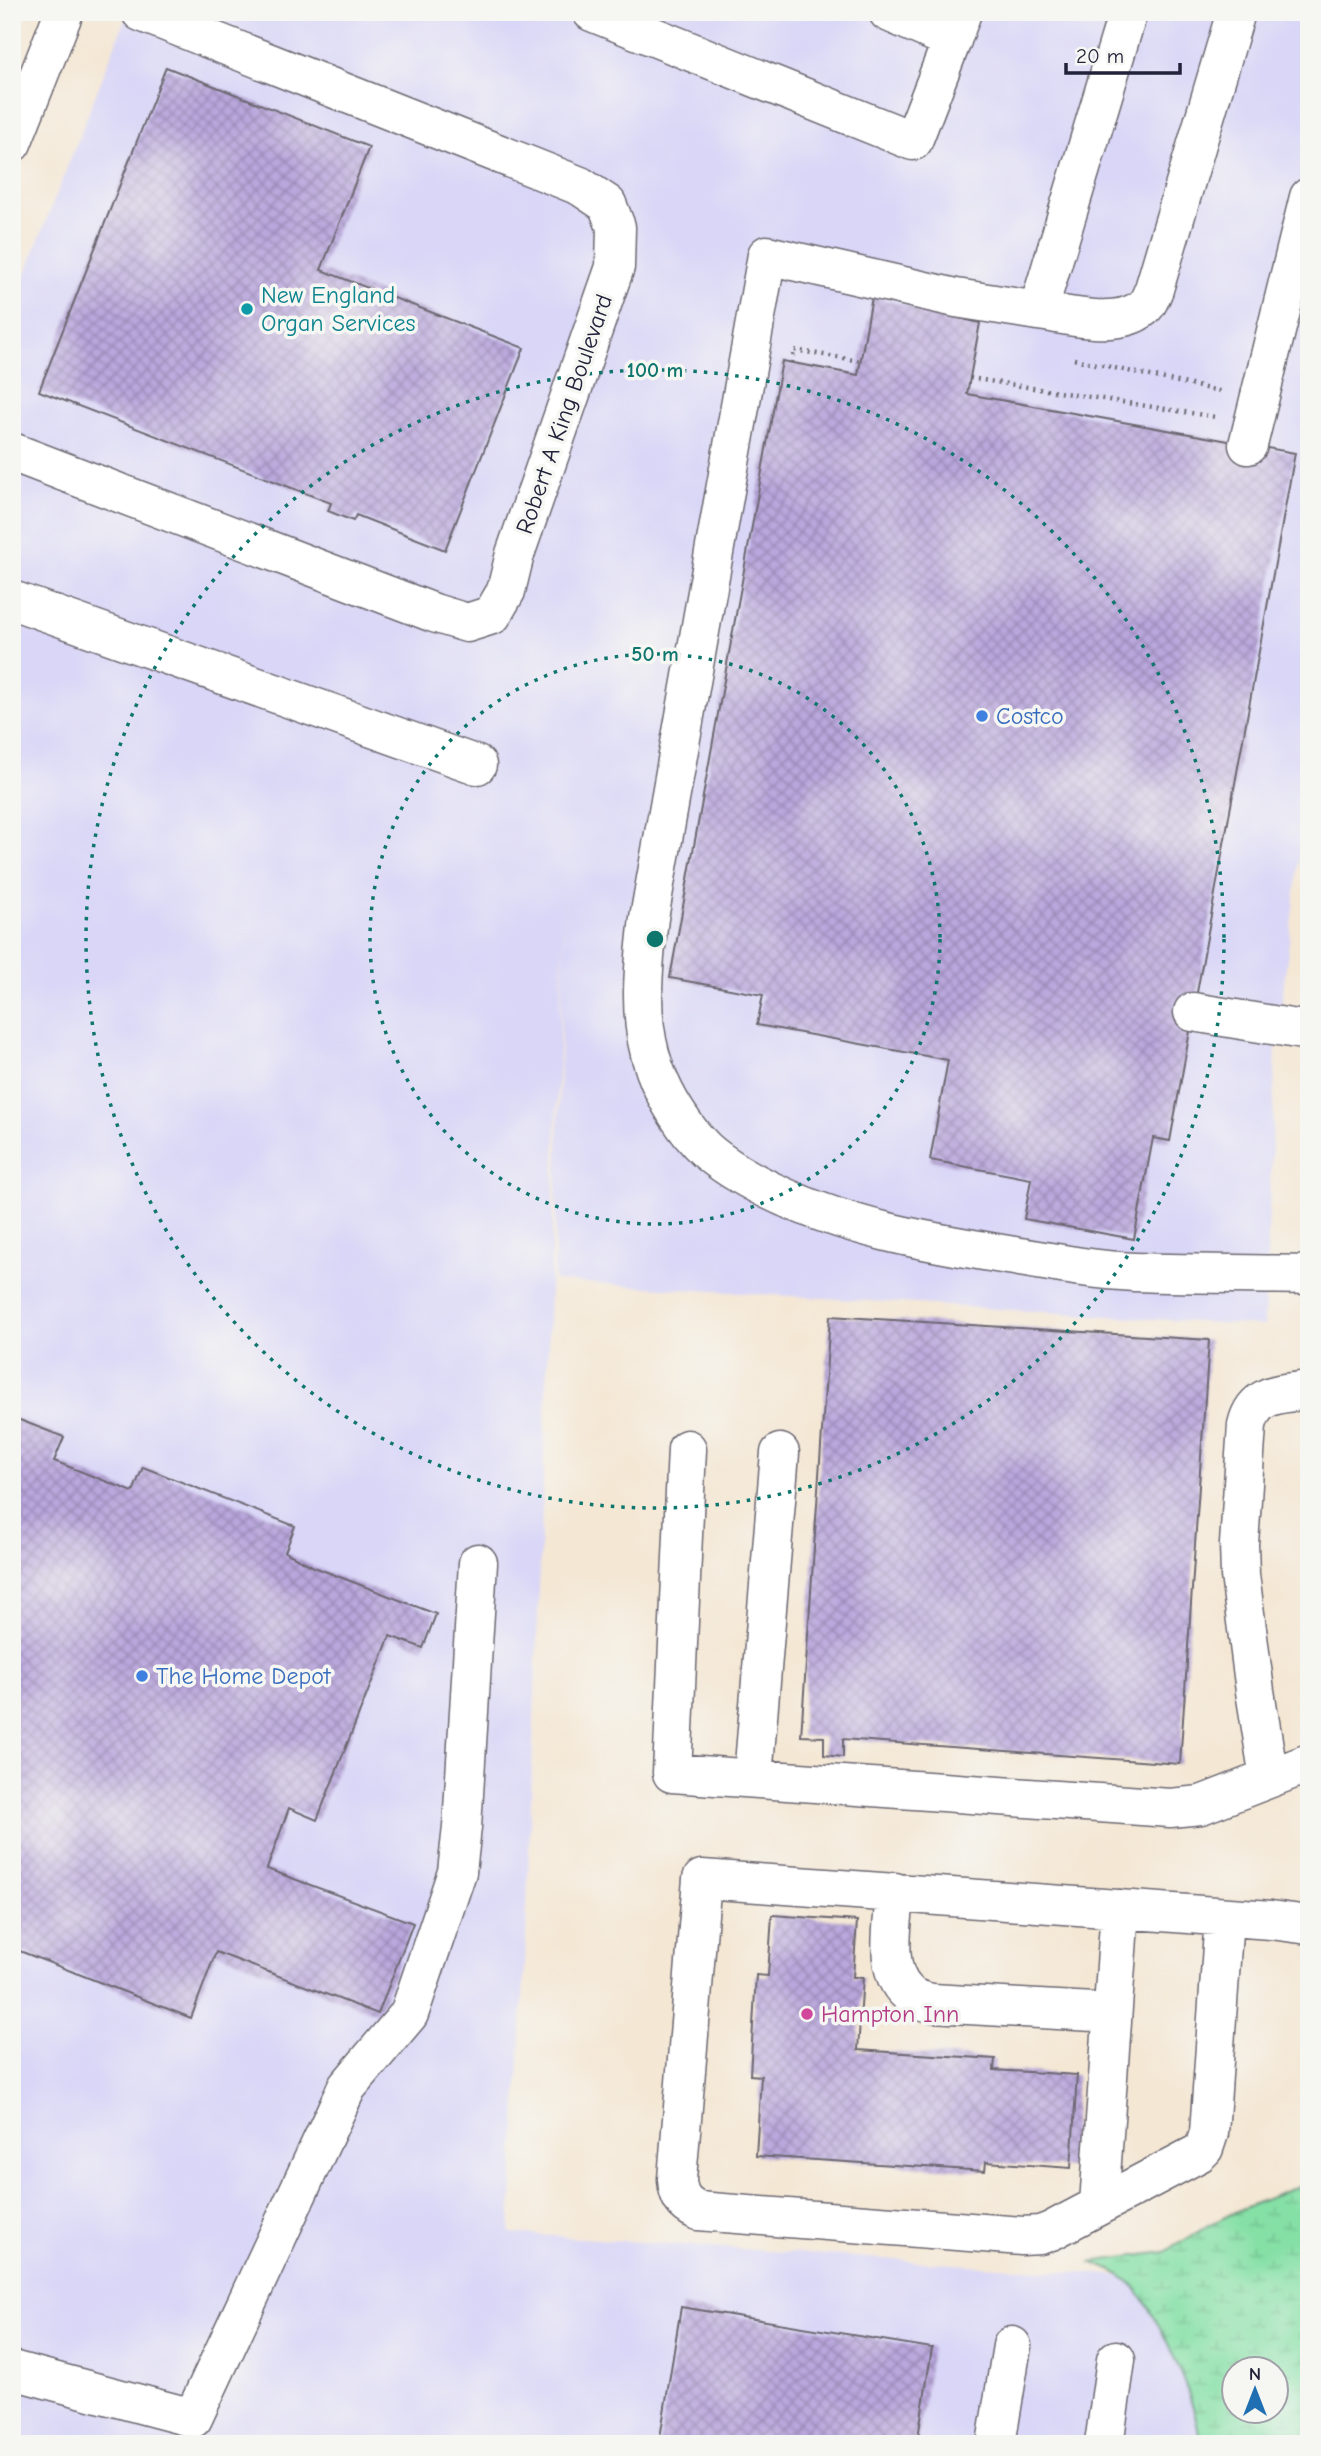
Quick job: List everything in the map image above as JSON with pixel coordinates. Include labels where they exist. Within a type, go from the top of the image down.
[{"type":"street","points":[[12,143],[64,12]]},
{"type":"street","name":"Robert A King Boulevard","points":[[12,452],[434,613],[467,623],[492,615],[506,591],[515,554],[615,267],[616,227],[607,204],[580,186],[141,12]]},
{"type":"street","points":[[592,12],[913,141],[957,26],[888,12]]},
{"type":"street","points":[[1038,311],[1128,12]]},
{"type":"street","points":[[1236,12],[1154,289],[1145,307],[1129,316],[1112,320],[956,298],[767,255],[649,918],[643,973],[644,1027],[655,1071],[680,1117],[706,1150],[747,1179],[789,1200],[837,1219],[923,1241],[1097,1269],[1309,1275]]},
{"type":"street","points":[[1238,432],[1309,197]]},
{"type":"street","points":[[12,600],[369,729],[477,765]]},
{"type":"street","points":[[1193,1012],[1309,1031]]},
{"type":"street","points":[[1269,1778],[1240,1575],[1239,1544],[1247,1425],[1250,1415],[1262,1399],[1309,1390]]},
{"type":"street","points":[[687,1449],[671,1773],[1170,1808],[1201,1805],[1309,1763]]},
{"type":"street","points":[[752,1777],[780,1453]]},
{"type":"street","points":[[12,2370],[193,2418],[347,2087],[409,2014],[457,1872],[478,1563]]},
{"type":"street","points":[[1224,1917],[1209,2133],[1204,2148],[1051,2231],[1023,2236],[698,2210],[681,2200],[677,2179],[702,1879],[1120,1909],[1224,1917],[1309,1925]]},
{"type":"street","points":[[895,1892],[892,1958],[899,1983],[908,1994],[932,2003],[1112,2013]]},
{"type":"street","points":[[1099,2204],[1120,1909]]},
{"type":"street","points":[[996,2444],[1012,2346]]},
{"type":"street","points":[[1104,2444],[1116,2360]]},
{"type":"path","points":[[792,363],[794,350],[860,361]]},
{"type":"path","points":[[1071,358],[1231,394]]},
{"type":"path","points":[[970,378],[1238,432]]},
{"type":"shaded area","points":[[128,12],[1309,12],[1309,775],[1276,1050],[1264,1326],[554,1281],[565,890],[525,1960],[510,2233],[1240,2284],[1270,2354],[1220,2354],[1220,2424],[1290,2424],[1290,2400],[1309,2444],[12,2444],[12,308]]},
{"type":"green space","points":[[1309,2182],[1309,2444],[1199,2444],[1198,2428],[1186,2385],[1165,2337],[1143,2298],[1128,2281],[1113,2271],[1090,2262],[1165,2252],[1209,2225]]},
{"type":"building","name":"New England Organ Services","points":[[166,67],[369,147],[321,270],[524,348],[445,550],[356,515],[353,521],[328,511],[331,503],[39,391]]},
{"type":"building","name":"Costco","points":[[872,297],[980,323],[967,394],[1295,453],[1170,1141],[1153,1138],[1134,1239],[1024,1219],[1031,1179],[930,1160],[948,1060],[757,1025],[763,995],[670,978],[782,361],[858,375]]},
{"type":"building","points":[[830,1316],[1209,1340],[1180,1764],[843,1739],[843,1757],[824,1755],[824,1737],[801,1736]]},
{"type":"building","name":"The Home Depot","points":[[12,1417],[64,1437],[54,1461],[133,1492],[143,1467],[295,1526],[285,1552],[314,1567],[436,1614],[423,1648],[390,1636],[317,1820],[289,1808],[267,1869],[413,1923],[378,2014],[216,1952],[191,2018],[12,1948]]},
{"type":"building","name":"Hampton Inn","points":[[772,1915],[857,1921],[853,1977],[863,1977],[858,2050],[995,2059],[994,2070],[1077,2075],[1071,2168],[986,2162],[985,2171],[756,2156],[761,2076],[750,2075],[756,1975],[768,1976]]},
{"type":"building","points":[[681,2307],[932,2348],[917,2444],[659,2444]]},
{"type":"place","name":"New England Organ Services","points":[[247,309]]},
{"type":"place","name":"Costco","points":[[982,716]]},
{"type":"place","name":"The Home Depot","points":[[142,1676]]},
{"type":"place","name":"Hampton Inn","points":[[807,2014]]}]
